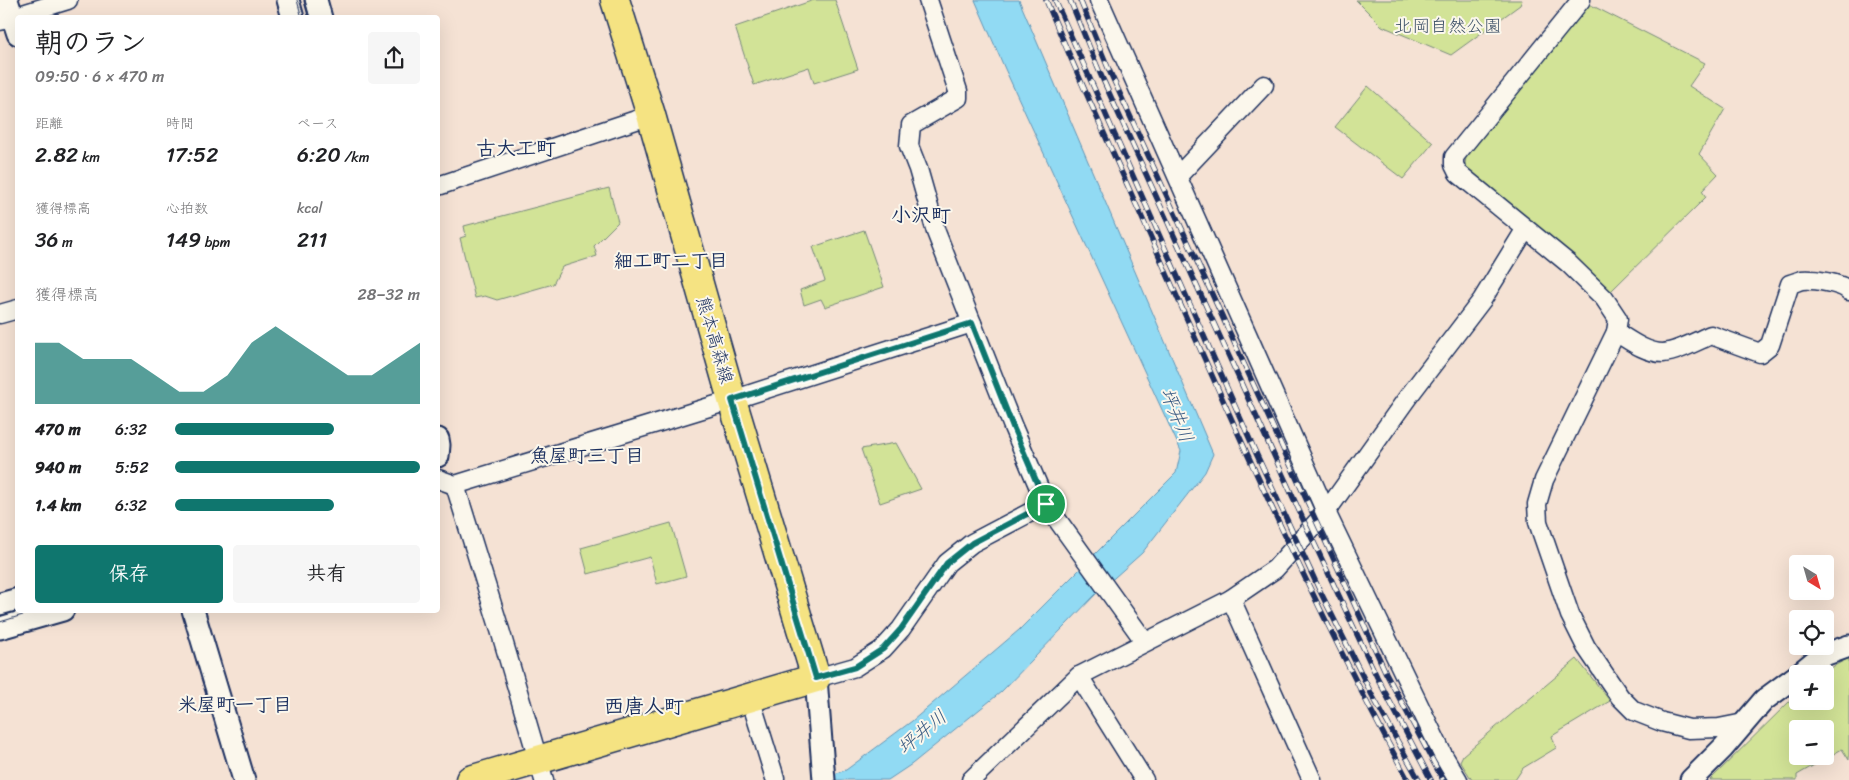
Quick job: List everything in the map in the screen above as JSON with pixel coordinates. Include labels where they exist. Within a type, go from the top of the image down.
[{"type":"main road","name":"熊本高森線","points":[[615,0],[651,116],[732,400],[816,678]]},
{"type":"main road","points":[[470,780],[541,770],[750,698],[816,678]]},
{"type":"street","points":[[19,15],[68,0]]},
{"type":"street","points":[[288,0],[292,15]]},
{"type":"street","points":[[316,0],[321,15]]},
{"type":"street","points":[[928,0],[958,91],[958,98],[911,125],[910,146],[936,232],[1013,427],[1046,504],[1145,642]]},
{"type":"street","points":[[1100,0],[1326,512],[1443,755],[1458,780]]},
{"type":"street","points":[[1581,0],[1454,157],[1454,165],[1458,173],[1568,264],[1604,298],[1618,319],[1616,332],[1544,480],[1537,504],[1538,522],[1570,615],[1586,647],[1620,698],[1634,711],[1662,722],[1689,729],[1719,728],[1744,723]]},
{"type":"street","points":[[1178,176],[1264,85]]},
{"type":"street","points":[[440,185],[651,116]]},
{"type":"street","points":[[971,780],[1079,676],[1231,599],[1275,569],[1326,512],[1408,396],[1482,300],[1525,230]]},
{"type":"street","points":[[1616,332],[1650,351],[1663,353],[1711,335],[1760,353],[1770,345],[1790,284],[1800,280],[1831,283],[1847,288],[1849,291]]},
{"type":"street","points":[[0,314],[15,310]]},
{"type":"street","points":[[440,480],[455,484],[732,400],[972,323]]},
{"type":"street","points":[[455,484],[541,770]]},
{"type":"street","points":[[824,772],[816,678],[855,667],[883,649],[907,621],[947,563],[972,543],[1046,504]]},
{"type":"street","points":[[1231,599],[1312,780]]},
{"type":"street","points":[[0,604],[15,600]]},
{"type":"street","points":[[0,628],[52,613]]},
{"type":"street","points":[[194,613],[244,780]]},
{"type":"street","points":[[1810,665],[1821,656],[1849,646]]},
{"type":"street","points":[[1079,676],[1144,780]]},
{"type":"street","points":[[1691,780],[1723,748],[1764,700],[1789,681]]},
{"type":"street","points":[[750,698],[775,778]]},
{"type":"green space","points":[[814,0],[835,0],[858,69],[814,83],[809,67],[754,85],[735,27]]},
{"type":"green space","name":"北岡自然公園","points":[[1356,0],[1522,0],[1520,5],[1451,55],[1382,26]]},
{"type":"green space","points":[[1587,3],[1705,63],[1689,86],[1725,109],[1699,154],[1718,174],[1702,191],[1706,197],[1607,295],[1464,171],[1466,157]]},
{"type":"green space","points":[[1368,86],[1433,143],[1403,179],[1335,127]]},
{"type":"green space","points":[[609,188],[618,222],[594,246],[597,256],[562,267],[553,284],[497,300],[485,296],[475,298],[460,238],[466,236],[464,226]]},
{"type":"green space","points":[[864,230],[884,287],[825,307],[821,299],[804,305],[800,290],[825,281],[813,247]]},
{"type":"green space","points":[[896,443],[921,489],[880,503],[861,449]]},
{"type":"green space","points":[[671,523],[686,576],[657,584],[650,557],[588,574],[581,548]]},
{"type":"green space","points":[[1849,658],[1849,760],[1842,749],[1834,754],[1834,720],[1789,720],[1789,765],[1814,765],[1797,775],[1797,780],[1710,780],[1789,702],[1789,710],[1834,710],[1834,666]]},
{"type":"green space","points":[[1577,659],[1610,701],[1552,736],[1556,748],[1523,768],[1515,780],[1472,780],[1460,761],[1463,755]]},
{"type":"water","name":"坪井川","points":[[975,0],[1019,0],[1213,454],[1205,472],[1142,553],[1096,594],[1001,692],[912,764],[888,780],[817,780],[846,770],[912,721],[1019,630],[1176,473],[1181,451]]},
{"type":"tram line","points":[[297,0],[301,15]]},
{"type":"tram line","points":[[305,0],[309,15]]},
{"type":"tram line","points":[[0,622],[29,613]]},
{"type":"railway","points":[[1046,0],[1215,384],[1276,517],[1373,715],[1408,780]]},
{"type":"railway","points":[[1055,0],[1255,451],[1319,589],[1372,695],[1419,780]]},
{"type":"railway","points":[[1070,0],[1100,73],[1302,517],[1377,677],[1431,780]]},
{"type":"railway","points":[[1080,0],[1109,70],[1386,673],[1443,780]]},
{"type":"district","name":"古大工町","points":[[516,148]]},
{"type":"district","name":"小沢町","points":[[921,215]]},
{"type":"district","name":"細工町二丁目","points":[[671,260]]},
{"type":"district","name":"魚屋町三丁目","points":[[587,455]]},
{"type":"district","name":"米屋町一丁目","points":[[235,704]]},
{"type":"district","name":"西唐人町","points":[[644,706]]},
{"type":"route","points":[[972,323],[1046,504],[972,543],[947,563],[901,629],[883,649],[855,667],[816,678],[732,400],[972,323]]}]
